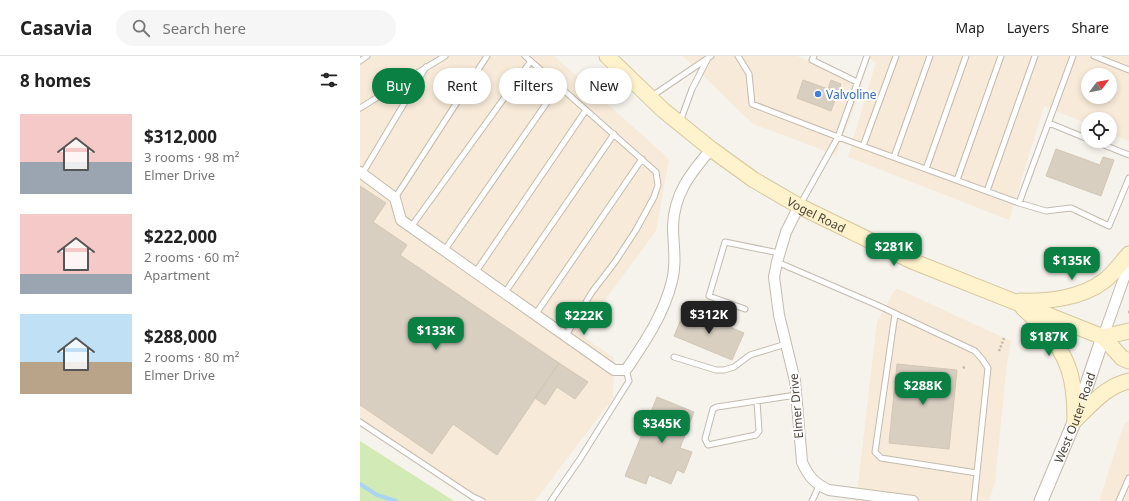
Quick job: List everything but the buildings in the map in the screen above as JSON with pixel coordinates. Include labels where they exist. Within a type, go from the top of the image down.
[{"type":"main road","name":"Vogel Road","points":[[608,56],[650,98],[680,124],[711,149],[754,180],[799,206],[912,260],[1104,337],[1122,358],[1129,361]]},
{"type":"main road","points":[[1011,300],[1032,301],[1052,299],[1071,296],[1090,290],[1104,281],[1129,254]]},
{"type":"main road","points":[[1011,300],[1041,325],[1064,354],[1070,370],[1073,386],[1075,420]]},
{"type":"main road","points":[[1104,337],[1129,331]]},
{"type":"main road","points":[[1075,420],[1102,393],[1118,384],[1129,381]]},
{"type":"street","points":[[361,173],[394,198],[401,220],[565,337],[614,370],[626,370],[651,333],[665,304],[673,280],[673,226],[676,203],[690,175],[711,149]]},
{"type":"street","name":"Elmer Drive","points":[[799,206],[786,232],[778,258],[774,277],[775,292],[795,380],[802,462],[812,480],[819,486]]},
{"type":"street","name":"West Outer Road","points":[[1042,501],[1075,420],[1129,264]]},
{"type":"street","points":[[819,486],[840,492],[909,501]]},
{"type":"lane","points":[[360,61],[367,56]]},
{"type":"lane","points":[[360,108],[446,56]]},
{"type":"lane","points":[[394,198],[487,56]]},
{"type":"lane","points":[[525,56],[539,68]]},
{"type":"lane","points":[[650,98],[709,56]]},
{"type":"lane","points":[[680,124],[692,89],[709,56]]},
{"type":"lane","points":[[738,56],[749,74],[752,104],[1019,203],[1046,211],[1071,208],[1109,226],[1129,178]]},
{"type":"lane","points":[[814,56],[812,60],[857,82]]},
{"type":"lane","points":[[799,206],[838,136],[867,56]]},
{"type":"lane","points":[[863,146],[896,56]]},
{"type":"lane","points":[[894,157],[930,56]]},
{"type":"lane","points":[[926,169],[966,56]]},
{"type":"lane","points":[[956,180],[1001,56]]},
{"type":"lane","points":[[987,191],[1035,56]]},
{"type":"lane","points":[[1019,203],[1074,56]]},
{"type":"lane","points":[[1094,56],[1129,70]]},
{"type":"lane","points":[[411,227],[531,61]]},
{"type":"lane","points":[[361,173],[426,67]]},
{"type":"lane","points":[[565,337],[592,292],[615,262],[636,230],[654,197],[658,185],[656,172],[567,92]]},
{"type":"lane","points":[[444,251],[546,104]]},
{"type":"lane","points":[[475,273],[586,110]]},
{"type":"lane","points":[[1049,123],[1081,136]]},
{"type":"lane","points":[[504,294],[614,134]]},
{"type":"lane","points":[[1112,148],[1129,155]]},
{"type":"lane","points":[[534,315],[642,159]]},
{"type":"lane","points":[[745,309],[709,296],[725,242],[778,258],[975,351],[988,368],[974,501]]},
{"type":"lane","points":[[895,314],[875,452],[881,458],[977,473]]},
{"type":"lane","points":[[674,357],[716,370],[724,370],[734,367],[750,355],[786,344]]},
{"type":"lane","points":[[551,501],[580,459],[629,381],[626,370]]},
{"type":"lane","points":[[757,401],[759,431],[756,435],[708,445],[705,440],[714,409],[717,407],[796,395]]},
{"type":"lane","points":[[360,422],[467,493],[482,501]]},
{"type":"lane","points":[[1119,501],[1129,478]]},
{"type":"lane","points":[[812,501],[819,486]]},
{"type":"path","points":[[999,351],[1004,338]]},
{"type":"shaded area","points":[[360,56],[554,56],[575,75],[575,104],[608,104],[669,159],[656,231],[580,334],[614,358],[613,398],[535,501],[479,501],[360,425]]},
{"type":"shaded area","points":[[683,56],[797,56],[863,84],[836,155],[753,124]]},
{"type":"shaded area","points":[[865,56],[1129,56],[1129,141],[1117,136],[1117,112],[1081,112],[1081,121],[1044,106],[1009,220],[848,157],[876,62]]},
{"type":"shaded area","points":[[896,288],[1011,341],[1007,363],[995,482],[989,501],[856,501],[877,322]]},
{"type":"shaded area","points":[[1129,421],[1129,501],[1099,501],[1124,424]]},
{"type":"green space","points":[[360,441],[454,501],[360,501]]},
{"type":"waterway","points":[[360,484],[377,495],[396,501]]},
{"type":"place","name":"Valvoline","points":[[818,94]]}]
